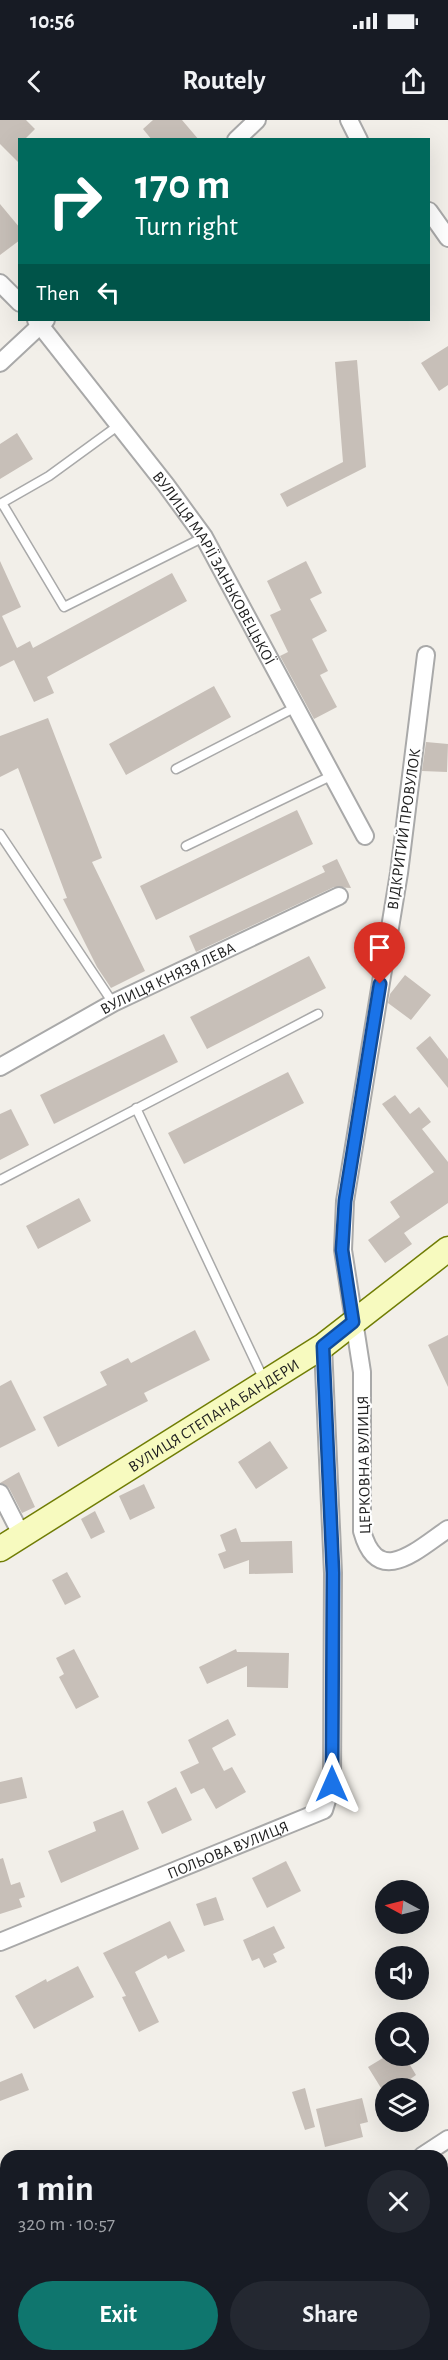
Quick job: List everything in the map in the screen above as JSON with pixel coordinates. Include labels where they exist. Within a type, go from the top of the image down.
[{"type":"street","points":[[238,138],[257,120]]},
{"type":"street","points":[[349,120],[358,138]]},
{"type":"street","points":[[430,212],[448,238]]},
{"type":"street","points":[[0,283],[18,301]]},
{"type":"street","points":[[0,363],[41,321]]},
{"type":"street","name":"ВУЛИЦЯ МАРІЇ ЗАНЬКОВЕЦЬКОЇ","points":[[41,321],[204,537],[334,775],[364,836]]},
{"type":"street","name":"ВІДКРИТИЙ ПРОВУЛОК","points":[[353,1322],[342,1250],[345,1201],[399,873],[426,656]]},
{"type":"street","name":"ВУЛИЦЯ КНЯЗЯ ЛЕВА","points":[[0,1067],[113,1003],[339,896]]},
{"type":"street","name":"ВУЛИЦЯ СТЕПАНА БАНДЕРИ","points":[[0,1549],[266,1384],[323,1346],[448,1248]]},
{"type":"street","name":"ЦЕРКОВНА ВУЛИЦЯ","points":[[353,1322],[362,1372],[362,1532],[366,1545],[374,1556],[386,1561],[402,1561],[448,1529]]},
{"type":"street","name":"ПОЛЬОВА ВУЛИЦЯ","points":[[0,1942],[324,1809],[332,1784],[333,1573],[323,1346]]},
{"type":"street","points":[[0,1493],[22,1536]]},
{"type":"street","points":[[431,2150],[448,2139]]},
{"type":"lane","points":[[119,425],[49,476],[1,503],[64,607],[204,537]]},
{"type":"lane","points":[[176,769],[297,706]]},
{"type":"lane","points":[[186,846],[334,775]]},
{"type":"lane","points":[[0,834],[113,1003]]},
{"type":"lane","points":[[0,1180],[318,1014]]},
{"type":"lane","points":[[136,1108],[266,1384]]},
{"type":"building","points":[[0,120],[26,120],[35,129],[26,138],[18,138],[18,162],[0,144]]},
{"type":"building","points":[[153,120],[182,120],[197,138],[150,138],[143,129]]},
{"type":"building","points":[[0,204],[18,226],[18,242],[0,255]]},
{"type":"building","points":[[448,346],[448,385],[439,391],[421,363]]},
{"type":"building","points":[[357,360],[366,467],[287,507],[280,494],[343,462],[335,362]]},
{"type":"building","points":[[17,433],[33,459],[0,479],[0,444]]},
{"type":"building","points":[[0,561],[21,607],[2,616],[17,648],[30,641],[33,648],[172,573],[187,601],[47,677],[54,693],[34,702],[14,660],[0,667]]},
{"type":"building","points":[[306,561],[322,593],[310,599],[327,631],[312,639],[328,671],[320,675],[337,707],[314,719],[280,656],[288,652],[270,615],[281,610],[267,581]]},
{"type":"building","points":[[214,686],[231,717],[126,775],[109,744]]},
{"type":"building","points":[[48,718],[102,858],[92,862],[145,971],[111,988],[97,967],[63,899],[67,898],[18,768],[0,777],[0,736]]},
{"type":"building","points":[[426,742],[448,744],[447,772],[422,771]]},
{"type":"building","points":[[297,810],[313,844],[156,920],[140,886]]},
{"type":"building","points":[[337,859],[351,888],[334,887],[196,952],[189,936],[325,872],[322,866]]},
{"type":"building","points":[[309,956],[326,988],[207,1049],[190,1017]]},
{"type":"building","points":[[405,975],[431,995],[411,1020],[388,1003],[390,994]]},
{"type":"building","points":[[164,1034],[178,1062],[54,1124],[40,1095]]},
{"type":"building","points":[[430,1036],[448,1059],[448,1088],[416,1048]]},
{"type":"building","points":[[288,1072],[304,1103],[184,1164],[168,1133]]},
{"type":"building","points":[[395,1095],[410,1114],[419,1107],[431,1122],[422,1129],[448,1162],[448,1203],[404,1233],[412,1244],[385,1263],[368,1240],[400,1217],[390,1202],[434,1172],[382,1104]]},
{"type":"building","points":[[11,1109],[29,1145],[0,1160],[0,1114]]},
{"type":"building","points":[[79,1198],[91,1221],[38,1249],[26,1226]]},
{"type":"building","points":[[195,1330],[210,1360],[144,1393],[148,1401],[58,1447],[43,1417],[107,1385],[100,1372],[128,1358],[131,1363]]},
{"type":"building","points":[[448,1335],[448,1387],[428,1345]]},
{"type":"building","points":[[11,1380],[36,1430],[0,1448],[0,1386]]},
{"type":"building","points":[[270,1441],[288,1468],[256,1489],[238,1462]]},
{"type":"building","points":[[19,1472],[35,1507],[22,1513],[9,1488],[0,1483]]},
{"type":"building","points":[[144,1484],[155,1508],[130,1520],[119,1496]]},
{"type":"building","points":[[95,1511],[105,1532],[91,1539],[81,1519]]},
{"type":"building","points":[[236,1528],[241,1542],[292,1541],[293,1573],[249,1574],[249,1560],[224,1569],[218,1554],[226,1551],[220,1535]]},
{"type":"building","points":[[67,1572],[81,1597],[65,1605],[52,1580]]},
{"type":"building","points":[[74,1649],[99,1697],[76,1709],[59,1677],[64,1674],[56,1658]]},
{"type":"building","points":[[236,1649],[237,1652],[289,1653],[288,1688],[247,1687],[247,1666],[207,1684],[199,1667]]},
{"type":"building","points":[[228,1719],[236,1735],[212,1748],[224,1771],[232,1767],[246,1792],[216,1809],[204,1788],[191,1794],[180,1772],[199,1763],[188,1740]]},
{"type":"building","points":[[22,1777],[27,1798],[0,1804],[0,1782]]},
{"type":"building","points":[[176,1787],[192,1820],[162,1834],[147,1802]]},
{"type":"building","points":[[123,1810],[139,1849],[61,1883],[48,1851],[96,1831],[93,1822]]},
{"type":"building","points":[[3,1858],[11,1885],[20,1882],[25,1897],[19,1899],[22,1907],[0,1914],[0,1859]]},
{"type":"building","points":[[286,1861],[301,1891],[267,1908],[252,1878]]},
{"type":"building","points":[[216,1897],[224,1920],[204,1926],[196,1904]]},
{"type":"building","points":[[170,1921],[185,1951],[168,1959],[166,1955],[135,1972],[159,2022],[139,2032],[122,1997],[126,1996],[103,1953]]},
{"type":"building","points":[[274,1926],[285,1948],[273,1954],[277,1962],[264,1968],[259,1958],[252,1961],[243,1940]]},
{"type":"building","points":[[78,1966],[94,1997],[34,2029],[15,1996],[46,1979],[47,1982]]},
{"type":"building","points":[[375,2063],[375,2066],[411,2066],[416,2075],[412,2078],[375,2078],[368,2067]]},
{"type":"building","points":[[22,2073],[29,2090],[0,2101],[0,2082]]},
{"type":"building","points":[[305,2088],[315,2127],[305,2130],[292,2092]]},
{"type":"building","points":[[362,2098],[368,2122],[360,2124],[363,2137],[325,2147],[316,2109]]},
{"type":"route","points":[[332,1784],[333,1573],[323,1346],[353,1322],[342,1250],[345,1201],[380,984]]}]
